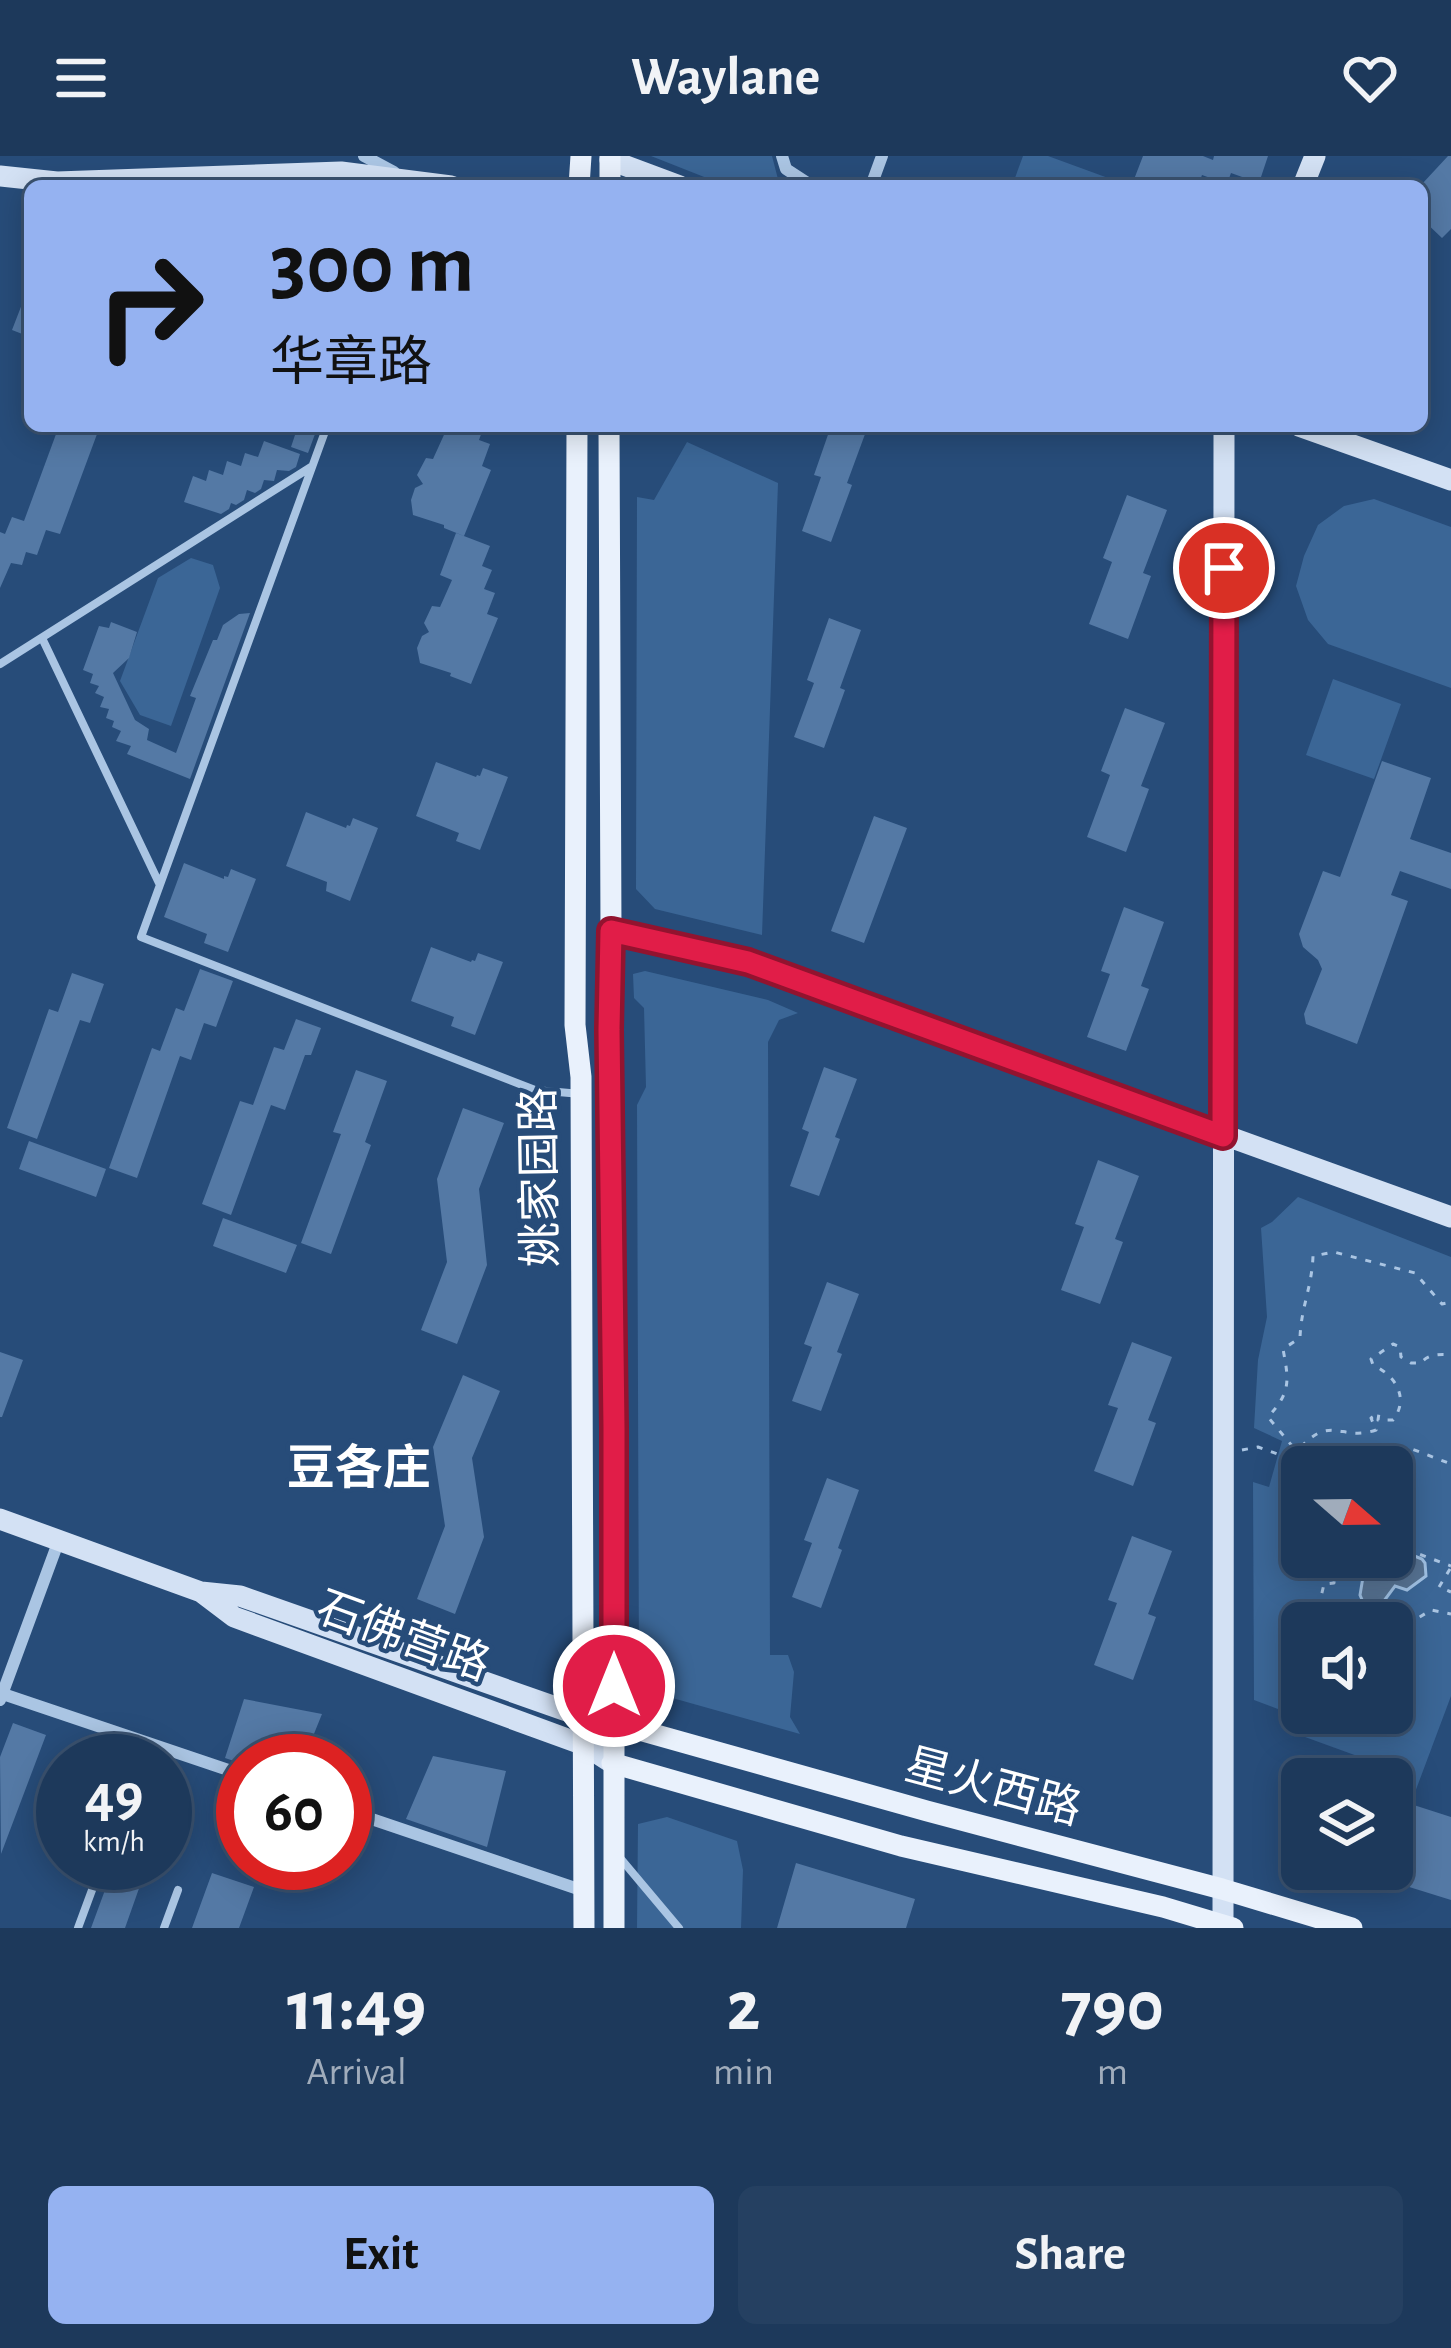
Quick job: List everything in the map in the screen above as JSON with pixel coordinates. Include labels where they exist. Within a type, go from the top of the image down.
[{"type":"main road","name":"姚家园路","points":[[577,432],[575,1025],[581,1094],[584,1928]]},
{"type":"main road","name":"姚家园路","points":[[609,432],[614,1928]]},
{"type":"main road","name":"星火西路","points":[[614,1723],[1352,1928]]},
{"type":"main road","name":"星火西路","points":[[612,1763],[902,1846],[1163,1907],[1225,1927]]},
{"type":"street","points":[[364,156],[407,180]]},
{"type":"street","points":[[782,156],[786,169],[803,180]]},
{"type":"street","points":[[610,158],[665,180]]},
{"type":"street","points":[[114,180],[341,172],[393,180]]},
{"type":"street","points":[[0,176],[38,180]]},
{"type":"street","points":[[1224,432],[1225,1927]]},
{"type":"street","points":[[1316,432],[1451,480]]},
{"type":"street","points":[[611,931],[748,962],[1451,1217]]},
{"type":"street","name":"石佛营路","points":[[0,1519],[200,1592],[240,1596],[584,1718],[614,1723]]},
{"type":"street","points":[[58,1540],[1,1697],[120,1734]]},
{"type":"street","name":"石佛营路","points":[[200,1592],[234,1617],[584,1745],[612,1763]]},
{"type":"street","points":[[372,1819],[584,1891]]},
{"type":"lane","points":[[325,432],[141,937],[536,1090],[581,1094]]},
{"type":"lane","points":[[0,664],[312,467]]},
{"type":"lane","points":[[42,638],[160,884]]},
{"type":"lane","points":[[612,1849],[679,1928]]},
{"type":"lane","points":[[78,1928],[92,1890]]},
{"type":"lane","points":[[164,1928],[178,1890]]},
{"type":"path","points":[[1292,1446],[1268,1417],[1286,1398],[1283,1349],[1300,1339],[1313,1256],[1334,1252],[1415,1273],[1442,1304],[1451,1302]]},
{"type":"path","points":[[1302,1446],[1330,1428],[1359,1436],[1376,1430],[1371,1418],[1379,1413],[1378,1420],[1393,1420],[1400,1411],[1400,1391],[1388,1372],[1373,1366],[1372,1359],[1393,1344],[1400,1347],[1400,1357],[1411,1363],[1451,1354]]},
{"type":"path","points":[[1222,1454],[1258,1448],[1281,1455]]},
{"type":"path","points":[[1413,1449],[1451,1464]]},
{"type":"path","points":[[1413,1552],[1451,1566],[1439,1587],[1451,1592]]},
{"type":"path","points":[[1325,1602],[1321,1597],[1324,1584],[1334,1578]]},
{"type":"path","points":[[1413,1621],[1431,1610],[1451,1614]]},
{"type":"shaded area","points":[[651,156],[772,156],[778,180],[712,180]]},
{"type":"shaded area","points":[[1023,156],[1048,156],[1114,180],[1014,180]]},
{"type":"shaded area","points":[[687,442],[778,483],[762,935],[655,909],[636,889],[637,497],[654,500]]},
{"type":"shaded area","points":[[1374,499],[1451,527],[1451,688],[1328,644],[1308,620],[1296,586],[1318,525],[1344,506]]},
{"type":"shaded area","points":[[191,558],[213,565],[220,588],[171,726],[140,715],[120,681],[158,578]]},
{"type":"shaded area","points":[[1333,679],[1401,704],[1374,779],[1306,755]]},
{"type":"shaded area","points":[[645,971],[768,1000],[798,1013],[779,1020],[768,1042],[770,1655],[788,1655],[794,1672],[790,1717],[800,1734],[651,1692],[639,1678],[637,1105],[646,1087],[644,1008],[634,998],[633,974]]},
{"type":"shaded area","points":[[1298,1197],[1451,1257],[1451,1696],[1414,1795],[1413,1758],[1360,1758],[1305,1737],[1413,1734],[1413,1602],[1281,1602],[1281,1710],[1254,1700],[1253,1482],[1269,1487],[1282,1441],[1254,1428],[1258,1360],[1267,1317],[1261,1228]]},
{"type":"shaded area","points":[[1413,1555],[1425,1563],[1426,1576],[1407,1590],[1395,1586],[1383,1602],[1363,1602],[1363,1578],[1413,1578]]},
{"type":"shaded area","points":[[667,1817],[737,1841],[743,1870],[741,1928],[637,1928],[638,1824]]},
{"type":"building","points":[[1143,156],[1213,160],[1214,156],[1268,156],[1260,180],[1231,173],[1228,180],[1202,175],[1200,180],[1134,180]]},
{"type":"building","points":[[1451,156],[1451,229],[1442,238],[1428,225],[1426,180]]},
{"type":"building","points":[[24,299],[24,335],[12,330]]},
{"type":"building","points":[[57,432],[98,432],[60,534],[46,530],[37,555],[26,552],[22,565],[11,563],[0,588],[0,532],[5,534],[12,517],[24,521]]},
{"type":"building","points":[[296,432],[316,432],[308,453],[291,447]]},
{"type":"building","points":[[445,432],[482,432],[479,440],[490,444],[482,466],[491,470],[464,536],[413,515],[411,500],[415,488],[423,484],[417,475],[426,458],[433,459]]},
{"type":"building","points":[[829,432],[866,432],[831,542],[802,531],[821,477],[814,475]]},
{"type":"building","points":[[264,441],[300,454],[296,467],[277,470],[274,481],[264,480],[255,493],[247,490],[244,500],[231,503],[221,514],[184,502],[193,476],[206,481],[209,470],[223,475],[227,461],[241,466],[245,453],[258,457]]},
{"type":"building","points":[[1127,495],[1167,510],[1143,573],[1151,576],[1128,639],[1089,624],[1112,562],[1103,558]]},
{"type":"building","points":[[456,533],[490,546],[482,566],[492,570],[484,589],[495,593],[487,614],[498,618],[471,684],[420,663],[417,648],[429,632],[424,623],[432,606],[440,607],[452,580],[440,575]]},
{"type":"building","points":[[250,613],[190,779],[127,754],[131,746],[116,741],[121,731],[106,718],[109,709],[100,707],[104,697],[95,693],[99,686],[90,683],[93,674],[83,670],[99,626],[109,628],[111,622],[137,632],[129,658],[113,673],[135,720],[149,729],[147,740],[176,753],[196,698],[190,696],[213,640],[223,625]]},
{"type":"building","points":[[829,618],[861,630],[824,748],[794,737],[814,683],[807,680]]},
{"type":"building","points":[[1125,708],[1165,723],[1141,786],[1149,789],[1126,852],[1087,837],[1110,775],[1101,771]]},
{"type":"building","points":[[1382,761],[1431,778],[1410,839],[1451,853],[1451,889],[1400,871],[1391,895],[1408,901],[1357,1044],[1306,1024],[1304,1014],[1322,969],[1303,947],[1299,934],[1323,871],[1340,877]]},
{"type":"building","points":[[436,762],[476,777],[483,768],[508,777],[480,850],[456,841],[459,833],[416,816]]},
{"type":"building","points":[[306,812],[346,828],[353,818],[378,828],[350,901],[326,891],[327,882],[286,866]]},
{"type":"building","points":[[874,816],[907,828],[864,943],[831,931]]},
{"type":"building","points":[[184,863],[224,879],[231,869],[256,879],[228,952],[204,943],[207,934],[164,917]]},
{"type":"building","points":[[1124,907],[1164,922],[1141,986],[1149,989],[1126,1051],[1087,1037],[1110,974],[1101,971]]},
{"type":"building","points":[[431,947],[471,962],[478,953],[503,962],[475,1035],[451,1026],[454,1017],[411,1001]]},
{"type":"building","points":[[200,969],[233,981],[216,1027],[204,1023],[191,1060],[180,1056],[137,1178],[109,1168],[152,1048],[160,1051],[176,1008],[184,1011]]},
{"type":"building","points":[[72,973],[104,984],[90,1023],[80,1020],[37,1139],[7,1128],[49,1009],[58,1012]]},
{"type":"building","points":[[296,1019],[321,1028],[311,1055],[305,1055],[285,1110],[271,1105],[231,1215],[202,1204],[240,1101],[253,1105],[274,1047],[284,1050]]},
{"type":"building","points":[[824,1067],[857,1079],[819,1196],[790,1186],[809,1132],[802,1129]]},
{"type":"building","points":[[356,1070],[387,1081],[365,1142],[371,1145],[331,1254],[301,1243],[341,1134],[333,1132]]},
{"type":"building","points":[[463,1108],[504,1123],[479,1189],[487,1265],[457,1344],[421,1330],[447,1262],[437,1179]]},
{"type":"building","points":[[29,1141],[106,1169],[96,1197],[19,1169]]},
{"type":"building","points":[[1098,1160],[1139,1176],[1115,1239],[1123,1242],[1100,1304],[1061,1290],[1084,1227],[1075,1224]]},
{"type":"building","points":[[223,1218],[297,1245],[286,1273],[213,1246]]},
{"type":"building","points":[[827,1282],[859,1294],[821,1411],[792,1401],[812,1347],[804,1344]]},
{"type":"building","points":[[1132,1342],[1172,1357],[1148,1420],[1156,1423],[1133,1486],[1094,1471],[1118,1408],[1108,1405]]},
{"type":"building","points":[[0,1352],[23,1360],[2,1417],[0,1417]]},
{"type":"building","points":[[463,1375],[500,1391],[472,1458],[484,1537],[455,1614],[417,1599],[445,1526],[433,1447]]},
{"type":"building","points":[[827,1478],[859,1490],[821,1608],[792,1597],[812,1543],[804,1540]]},
{"type":"building","points":[[1132,1536],[1172,1551],[1148,1614],[1156,1617],[1133,1680],[1094,1665],[1117,1603],[1108,1600]]},
{"type":"building","points":[[244,1699],[322,1714],[314,1734],[233,1734]]},
{"type":"building","points":[[13,1723],[43,1734],[36,1734],[36,1761],[1,1854],[0,1757]]},
{"type":"building","points":[[433,1756],[506,1771],[487,1847],[406,1819]]},
{"type":"building","points":[[1413,1805],[1451,1817],[1451,1900],[1413,1888]]},
{"type":"building","points":[[796,1863],[915,1899],[906,1928],[777,1928]]},
{"type":"building","points":[[212,1873],[216,1890],[253,1890],[239,1928],[192,1928]]},
{"type":"building","points":[[105,1890],[138,1890],[125,1928],[91,1928]]},
{"type":"district","name":"豆各庄","points":[[359,1470]]},
{"type":"route","points":[[614,1686],[611,931],[748,962],[1223,1136],[1224,568]]}]
